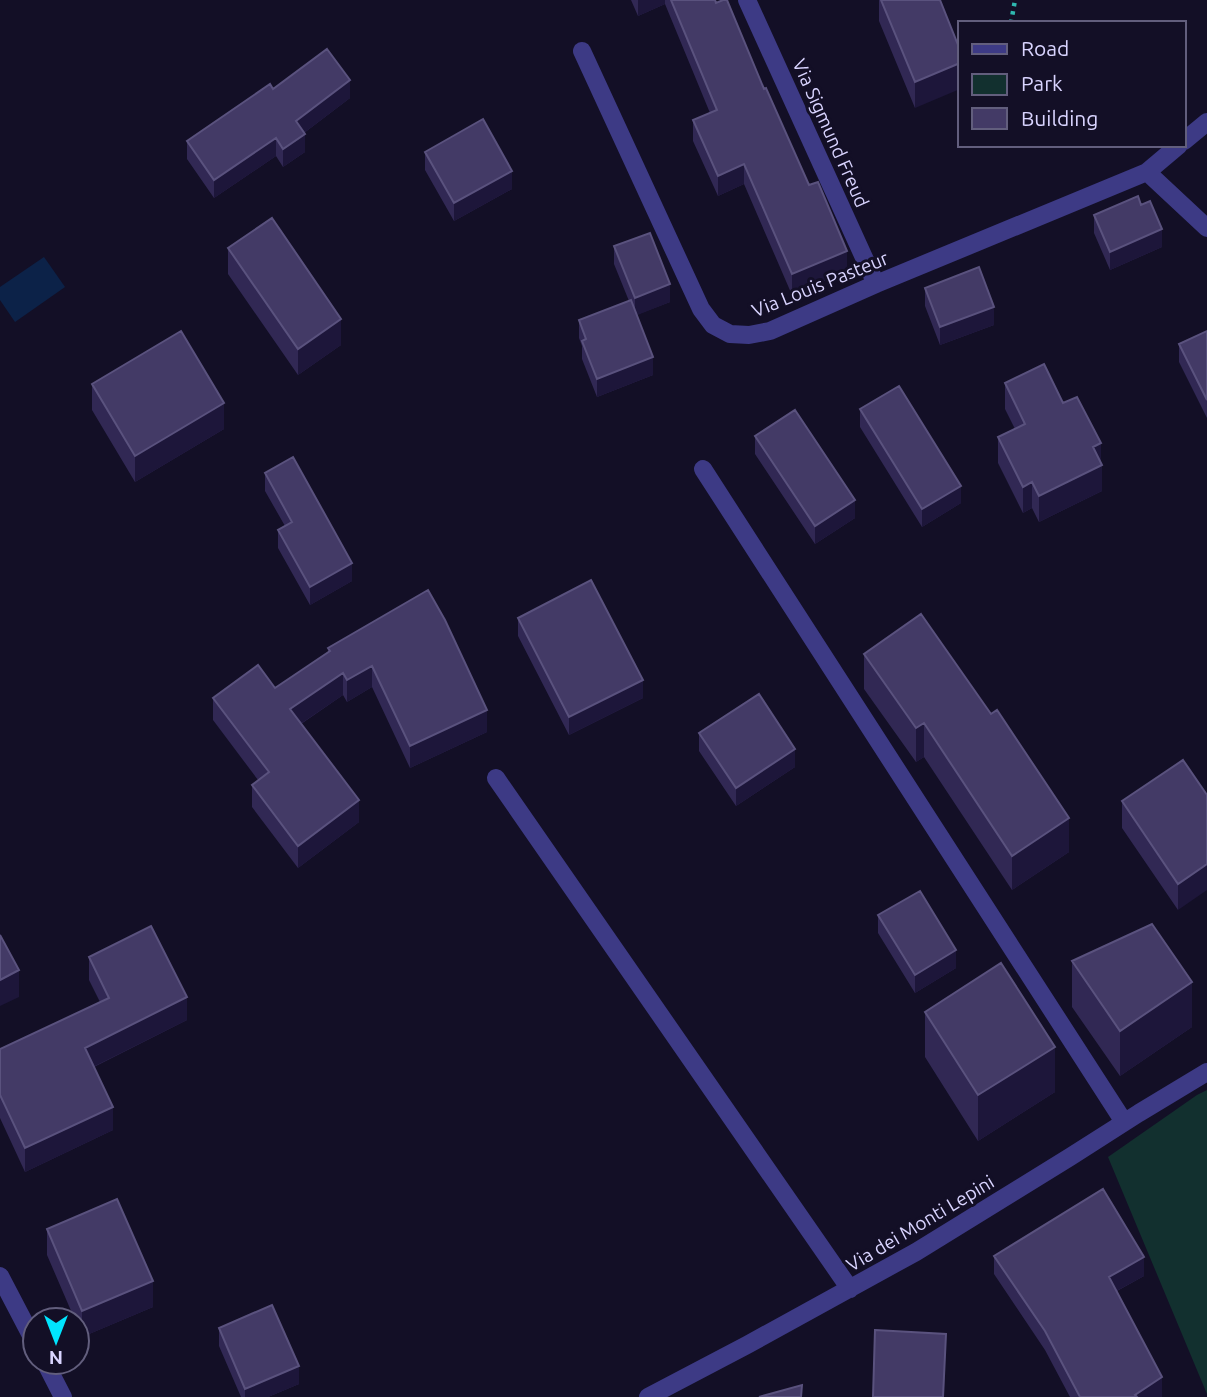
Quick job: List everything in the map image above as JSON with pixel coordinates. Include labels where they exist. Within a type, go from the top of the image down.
[{"type":"street","name":"Via Sigmund Freud","points":[[747,0],[876,284]]},
{"type":"street","name":"Via Louis Pasteur","points":[[582,51],[701,309],[713,325],[730,334],[771,331],[876,284],[1147,172],[1177,147]]},
{"type":"street","points":[[1186,139],[1207,122]]},
{"type":"street","points":[[1147,172],[1207,228]]},
{"type":"street","points":[[703,469],[1124,1122]]},
{"type":"street","points":[[496,778],[850,1289]]},
{"type":"street","name":"Via dei Monti Lepini","points":[[648,1397],[850,1289],[957,1228],[1207,1072]]},
{"type":"street","points":[[0,1276],[21,1316]]},
{"type":"street","points":[[52,1376],[63,1397]]},
{"type":"path","points":[[1011,21],[1015,0]]},
{"type":"green space","points":[[1207,1090],[1207,1394],[1108,1157]]},
{"type":"water","points":[[44,257],[65,287],[15,322],[0,300],[0,287]]},
{"type":"building","points":[[671,0],[715,0],[716,3],[727,0],[764,89],[766,88],[809,185],[818,182],[847,251],[792,274],[744,164],[718,176],[693,120],[717,110]]},
{"type":"building","points":[[881,0],[940,0],[958,45],[958,64],[915,82]]},
{"type":"building","points":[[327,49],[350,80],[296,121],[305,134],[283,149],[276,138],[214,180],[187,141],[270,84],[273,89]]},
{"type":"building","points":[[483,119],[512,171],[454,203],[425,152]]},
{"type":"building","points":[[1138,196],[1141,205],[1150,201],[1162,229],[1110,252],[1094,215]]},
{"type":"building","points":[[272,218],[341,319],[298,349],[228,248]]},
{"type":"building","points":[[650,233],[670,284],[635,298],[614,246]]},
{"type":"building","points":[[979,267],[994,307],[940,327],[925,288]]},
{"type":"building","points":[[631,300],[653,357],[597,379],[582,341],[586,339],[579,320]]},
{"type":"building","points":[[181,331],[224,403],[135,456],[92,384]]},
{"type":"building","points":[[1207,331],[1207,400],[1179,344]]},
{"type":"building","points":[[1044,364],[1063,403],[1077,397],[1101,443],[1093,447],[1102,465],[1039,496],[1032,482],[1023,487],[998,437],[1025,424],[1005,383]]},
{"type":"building","points":[[899,386],[961,486],[922,509],[860,409]]},
{"type":"building","points":[[795,410],[855,500],[815,526],[755,436]]},
{"type":"building","points":[[293,457],[352,563],[310,587],[278,530],[292,522],[265,473]]},
{"type":"building","points":[[591,580],[643,680],[569,717],[518,618]]},
{"type":"building","points":[[428,590],[487,710],[410,746],[372,666],[347,680],[343,673],[290,709],[359,800],[298,846],[252,785],[269,772],[213,698],[258,665],[275,688],[330,651],[328,648]]},
{"type":"building","points":[[921,614],[991,714],[997,710],[1069,818],[1012,856],[924,723],[916,728],[864,654]]},
{"type":"building","points":[[759,694],[795,749],[736,788],[699,733]]},
{"type":"building","points":[[1183,760],[1207,795],[1207,864],[1178,884],[1122,801]]},
{"type":"building","points":[[920,891],[956,950],[915,975],[878,915]]},
{"type":"building","points":[[1152,924],[1192,982],[1120,1031],[1072,961]]},
{"type":"building","points":[[151,926],[187,997],[85,1048],[113,1107],[25,1148],[0,1095],[0,1049],[109,998],[89,957]]},
{"type":"building","points":[[0,935],[19,970],[0,980]]},
{"type":"building","points":[[1001,963],[1055,1047],[978,1095],[925,1012]]},
{"type":"building","points":[[1103,1189],[1144,1257],[1109,1277],[1162,1377],[1135,1395],[1137,1397],[1080,1397],[1045,1331],[994,1256]]},
{"type":"building","points":[[117,1199],[153,1281],[91,1307],[80,1306],[47,1229]]},
{"type":"building","points":[[272,1305],[299,1366],[245,1389],[219,1328]]},
{"type":"building","points":[[875,1330],[946,1334],[943,1397],[873,1397]]},
{"type":"building","points":[[802,1385],[801,1397],[759,1397]]}]
